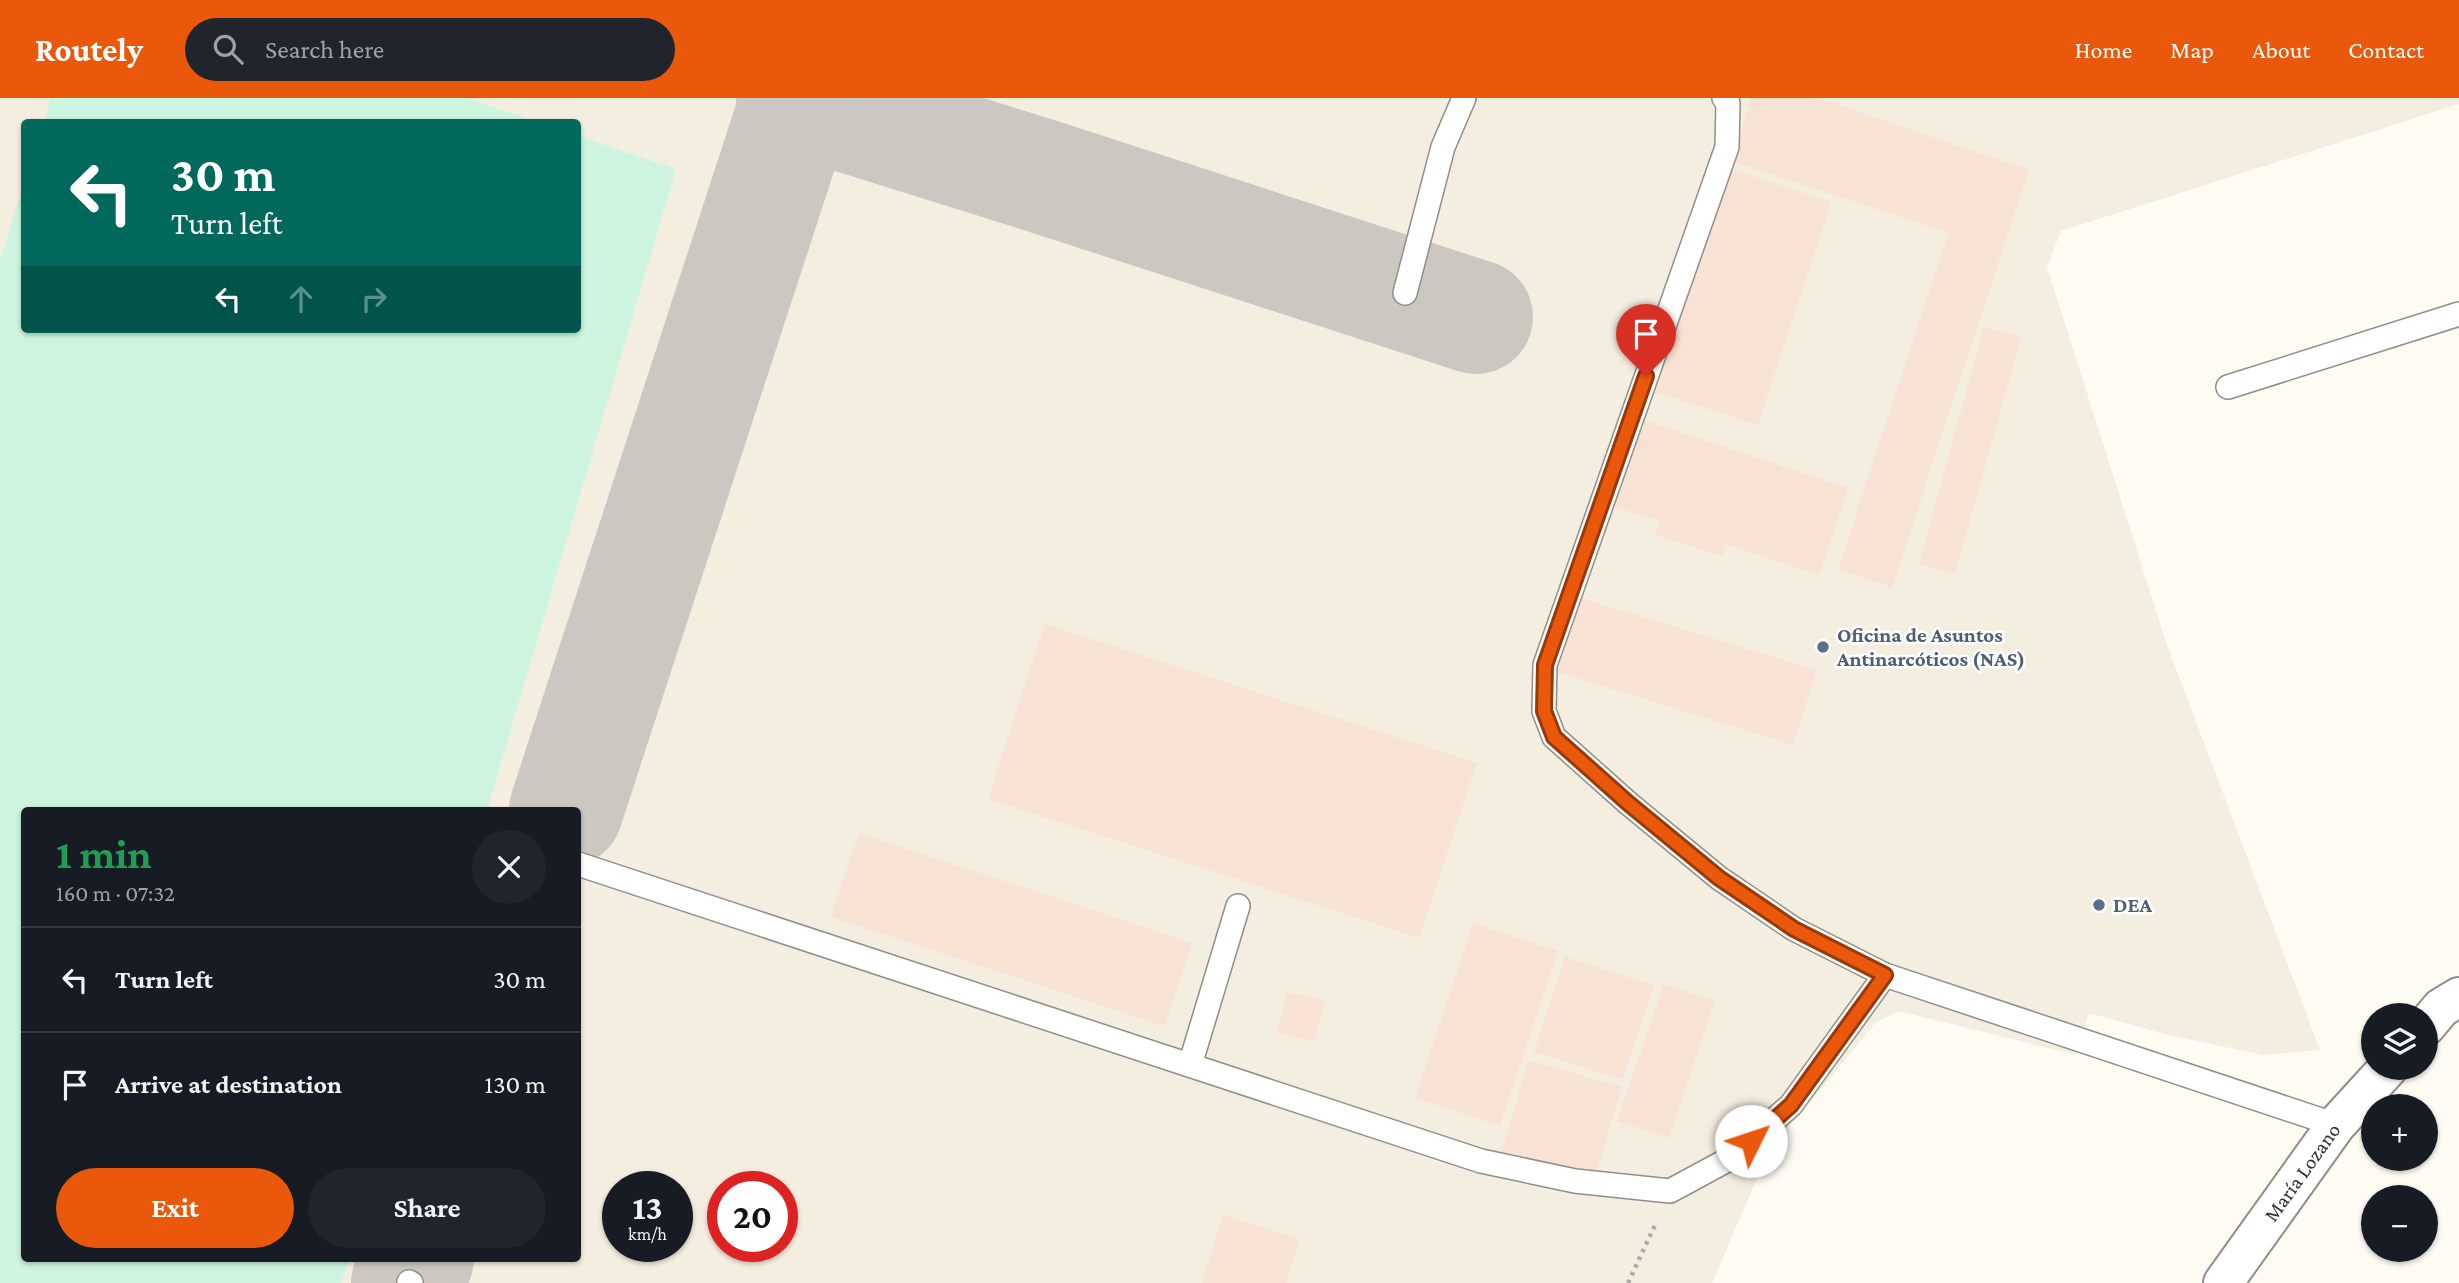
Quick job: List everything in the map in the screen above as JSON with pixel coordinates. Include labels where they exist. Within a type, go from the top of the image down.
[{"type":"street","points":[[2438,1012],[2459,997]]},
{"type":"street","name":"María Lozano","points":[[2223,1283],[2336,1125],[2377,1080]]},
{"type":"lane","points":[[1405,293],[1443,147],[1464,98]]},
{"type":"lane","points":[[1724,98],[1728,103],[1727,147],[1545,665],[1544,711],[1554,737],[1628,803],[1719,878],[1794,929],[1885,975],[2336,1125]]},
{"type":"lane","points":[[2228,387],[2459,314]]},
{"type":"lane","points":[[581,864],[1481,1161],[1576,1181],[1671,1191],[1731,1158],[1791,1105],[1885,975]]},
{"type":"lane","points":[[1190,1065],[1238,906]]},
{"type":"path","points":[[1629,1283],[1671,1191]]},
{"type":"shaded area","points":[[0,98],[2459,98],[2459,104],[2061,231],[2047,267],[2167,645],[2320,1050],[2263,1055],[2168,1035],[2089,1013],[2076,1055],[1899,1011],[1875,1023],[1800,1115],[1771,1146],[1712,1283],[0,1283]]},
{"type":"green space","points":[[51,98],[465,98],[529,119],[45,119]]},
{"type":"green space","points":[[581,137],[676,169],[488,807],[21,807],[21,1262],[349,1262],[341,1283],[0,1283],[0,261],[21,193],[21,333],[581,333]]},
{"type":"building","points":[[1752,98],[1818,98],[2029,170],[1892,587],[1838,569],[1949,233],[1731,161]]},
{"type":"building","points":[[1729,168],[1831,202],[1758,425],[1656,392]]},
{"type":"building","points":[[1984,327],[2021,337],[1955,574],[1919,564]]},
{"type":"building","points":[[1635,417],[1848,488],[1819,575],[1725,544],[1721,556],[1655,535],[1660,521],[1605,504]]},
{"type":"building","points":[[1581,598],[1817,670],[1793,745],[1557,672]]},
{"type":"building","points":[[1045,624],[1477,763],[1419,938],[988,799]]},
{"type":"building","points":[[859,833],[1192,943],[1164,1026],[831,917]]},
{"type":"building","points":[[1473,923],[1558,951],[1500,1126],[1415,1098]]},
{"type":"building","points":[[1565,957],[1654,985],[1623,1080],[1534,1052]]},
{"type":"building","points":[[1664,984],[1715,1001],[1669,1138],[1617,1121]]},
{"type":"building","points":[[1288,992],[1325,1001],[1314,1042],[1277,1032]]},
{"type":"building","points":[[1529,1060],[1622,1087],[1594,1180],[1501,1153]]},
{"type":"building","points":[[1223,1215],[1300,1239],[1286,1283],[1202,1283]]},
{"type":"taxiway","points":[[793,98],[1476,317]]},
{"type":"taxiway","points":[[567,807],[798,98]]},
{"type":"taxiway","points":[[408,1283],[416,1262]]},
{"type":"place","name":"Oficina de Asuntos Antinarcóticos (NAS)","points":[[1823,647]]},
{"type":"place","name":"DEA","points":[[2099,905]]},
{"type":"route","points":[[1646,376],[1545,665],[1544,711],[1554,737],[1628,803],[1719,878],[1794,929],[1885,975],[1791,1105],[1751,1141]]}]
